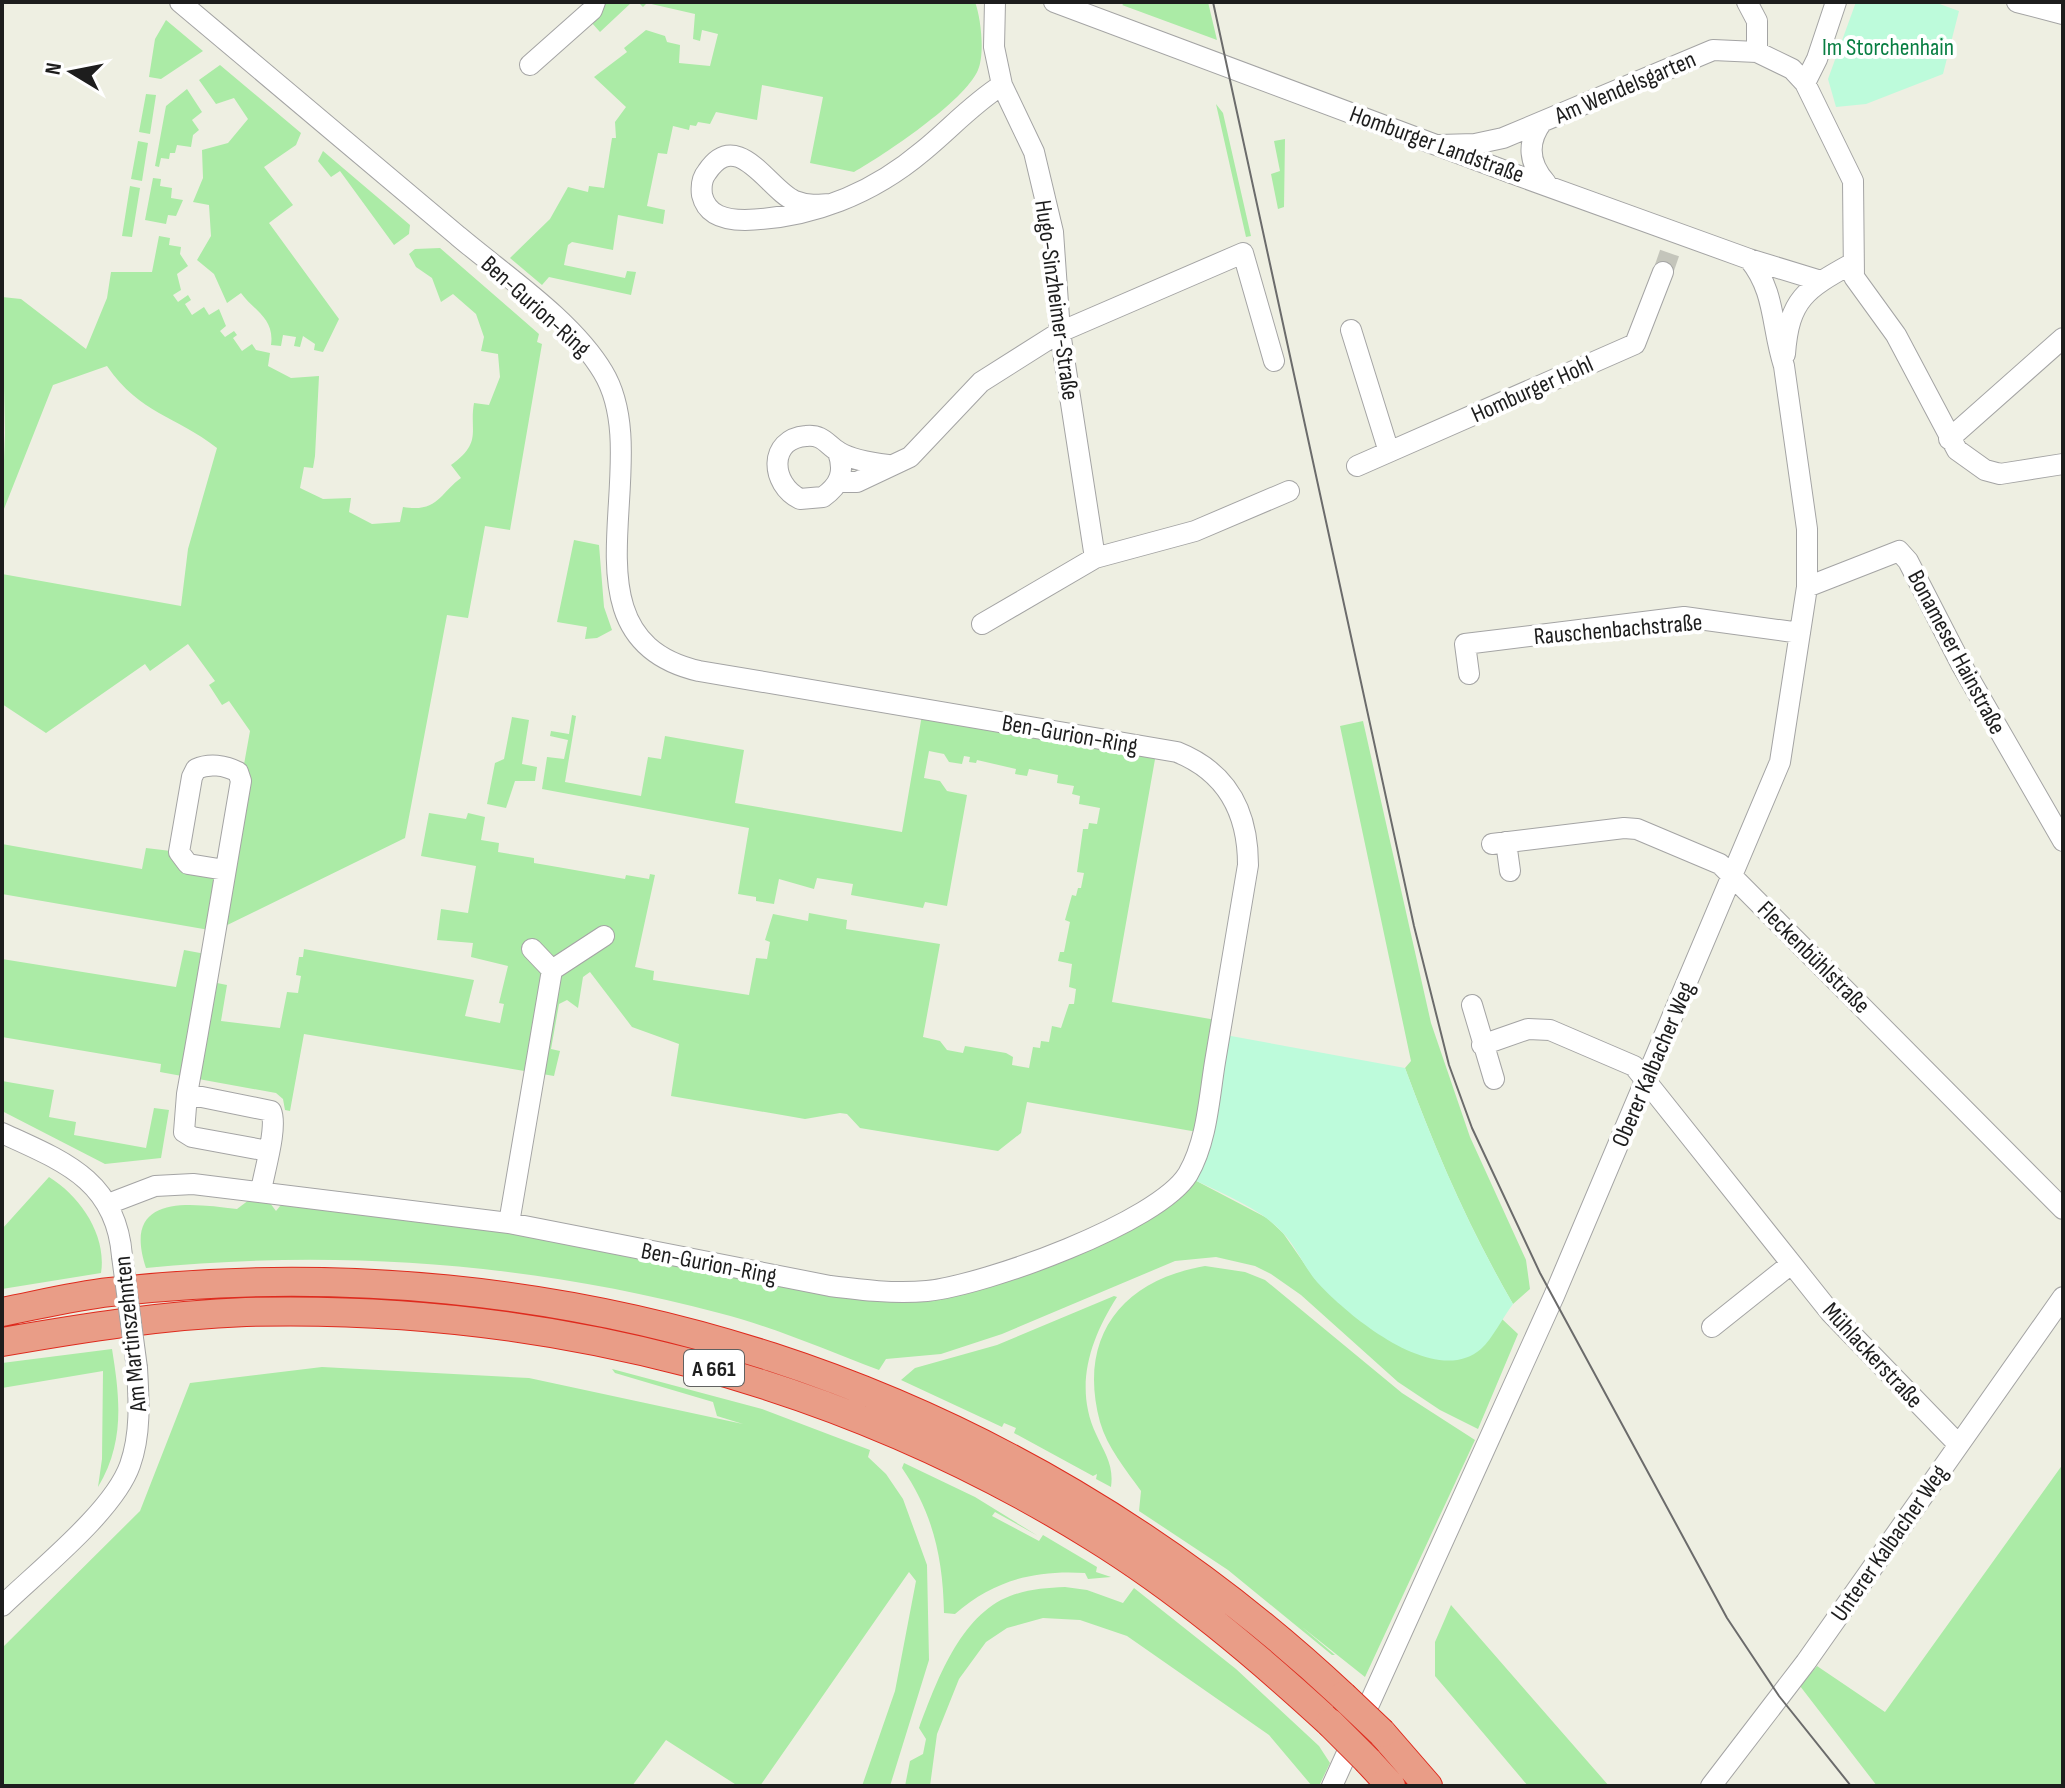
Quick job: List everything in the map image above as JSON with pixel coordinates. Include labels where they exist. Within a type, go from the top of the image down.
[{"type":"highway","name":"A 661","points":[[2,1312],[107,1293],[207,1285],[331,1282],[421,1285],[589,1308],[725,1341],[870,1392],[989,1445],[1056,1482],[1153,1543],[1237,1603],[1343,1696],[1371,1732],[1428,1786]]},
{"type":"highway","name":"A 661","points":[[2,1342],[112,1323],[243,1312],[408,1314],[586,1337],[722,1370],[886,1428],[971,1468],[1067,1521],[1204,1615],[1264,1662],[1330,1723],[1391,1786]]},
{"type":"street","name":"Ben-Gurion-Ring","points":[[108,1204],[155,1186],[193,1184],[509,1223],[830,1286],[884,1293],[928,1291],[978,1280],[1140,1216],[1169,1197],[1187,1176],[1198,1153],[1248,865],[1242,817],[1221,780],[1208,767],[1177,752],[699,671],[661,658],[631,628],[622,609],[618,565],[618,407],[602,370],[546,310],[180,2]]},
{"type":"street","points":[[530,65],[592,10],[595,2]]},
{"type":"street","name":"Hugo-Sinzheimer-Straße","points":[[995,2],[994,47],[1002,85],[1034,152],[1053,232],[1060,332],[1095,558]]},
{"type":"street","name":"Homburger Landstraße","points":[[1054,2],[1546,183],[1675,240],[1821,281]]},
{"type":"street","points":[[1747,2],[1757,21],[1757,52]]},
{"type":"street","points":[[1836,2],[1817,59],[1805,83],[1853,181],[1851,264],[1861,290],[1896,335],[1949,439],[1970,460],[2000,474],[2063,464]]},
{"type":"street","points":[[2017,2],[2063,14]]},
{"type":"street","name":"Am Wendelsgarten","points":[[1439,145],[1489,141],[1542,122],[1696,55],[1729,49],[1757,52],[1792,69],[1805,83]]},
{"type":"street","points":[[831,204],[794,201],[784,196],[752,163],[729,157],[717,161],[703,178],[702,196],[715,214],[726,220],[800,215],[831,204],[861,192],[894,173],[971,107],[1002,85]]},
{"type":"street","points":[[1542,122],[1535,131],[1531,153],[1537,173],[1546,183]]},
{"type":"street","points":[[748,220],[766,205],[769,186],[765,175]]},
{"type":"street","points":[[839,482],[857,482],[921,449],[981,382],[1043,346],[1060,332],[1243,253],[1274,361]]},
{"type":"street","name":"Oberer Kalbacher Weg","points":[[1332,1786],[1371,1732],[1780,762],[1807,587],[1807,529],[1784,366],[1764,278],[1749,259]]},
{"type":"street","name":"Oberer Kalbacher Weg","points":[[1784,366],[1786,332],[1795,305],[1821,281],[1851,264]]},
{"type":"street","name":"Homburger Hohl","points":[[1357,466],[1635,344],[1663,272]]},
{"type":"street","points":[[1351,330],[1389,452]]},
{"type":"street","points":[[1949,439],[2063,338]]},
{"type":"street","points":[[803,436],[828,440],[838,452],[842,463],[839,482],[823,497],[800,499],[789,493],[777,472],[777,461],[786,445],[803,436]]},
{"type":"street","points":[[838,452],[888,465]]},
{"type":"street","points":[[982,624],[1095,558],[1195,531],[1289,491]]},
{"type":"street","name":"Bonameser Hainstraße","points":[[1807,587],[1899,551],[1908,561],[1961,664],[2063,841]]},
{"type":"street","name":"Rauschenbachstraße","points":[[1469,674],[1465,644],[1684,617],[1800,633]]},
{"type":"street","points":[[225,870],[188,864],[179,852],[192,777],[196,769],[205,764],[230,768],[238,772],[241,781],[187,1094],[184,1132],[192,1137],[268,1151]]},
{"type":"street","name":"Fleckenbühlstraße","points":[[1510,871],[1499,843],[1637,829],[1720,864],[2063,1209]]},
{"type":"street","points":[[509,1223],[552,970],[604,936]]},
{"type":"street","points":[[532,949],[552,970]]},
{"type":"street","points":[[1472,1005],[1494,1079]]},
{"type":"street","name":"Mühlackerstraße","points":[[1482,1045],[1528,1029],[1550,1030],[1634,1066],[1830,1312],[1958,1444]]},
{"type":"street","points":[[187,1094],[271,1111],[274,1117],[261,1191]]},
{"type":"street","points":[[2,1133],[78,1171],[94,1184],[108,1204]]},
{"type":"street","name":"Am Martinszehnten","points":[[2,1606],[114,1496],[129,1467],[136,1443],[137,1368],[120,1235],[108,1204]]},
{"type":"street","points":[[1712,1327],[1791,1264]]},
{"type":"street","name":"Unterer Kalbacher Weg","points":[[1711,1786],[1806,1662],[2063,1297]]},
{"type":"green space","points":[[602,2],[632,2],[600,32],[591,22]]},
{"type":"green space","points":[[638,2],[975,2],[981,36],[980,63],[970,83],[941,111],[854,172],[810,163],[823,97],[762,85],[757,120],[716,112],[710,124],[698,122],[696,126],[690,125],[689,130],[673,126],[667,154],[658,153],[647,206],[665,210],[663,224],[618,215],[613,250],[572,242],[568,245],[564,265],[625,278],[627,271],[636,272],[631,295],[549,277],[542,285],[510,258],[550,219],[568,187],[588,192],[589,186],[604,188],[612,138],[616,138],[615,122],[626,107],[594,77],[627,52],[624,48],[646,30],[665,36],[667,42],[680,45],[679,63],[710,66],[718,34],[702,30],[700,41],[693,39],[695,14],[647,3],[643,7]]},
{"type":"green space","points":[[1126,2],[1208,2],[1217,40],[1122,5]]},
{"type":"green space","name":"Im Storchenhain","points":[[1856,2],[1934,2],[1959,11],[1943,74],[1866,104],[1836,107],[1828,79]]},
{"type":"green space","points":[[166,20],[203,51],[161,79],[149,77],[155,39]]},
{"type":"green space","points":[[220,65],[301,133],[296,145],[264,167],[293,205],[269,223],[339,319],[323,352],[314,350],[315,344],[303,336],[300,347],[294,346],[296,337],[283,335],[281,346],[271,345],[270,328],[262,315],[241,293],[227,303],[214,274],[197,260],[211,236],[209,205],[193,202],[203,178],[202,150],[228,143],[248,119],[234,98],[216,104],[199,80]]},
{"type":"green space","points":[[187,89],[202,112],[192,120],[199,130],[193,135],[191,147],[177,145],[169,159],[161,158],[159,167],[155,166],[166,106]]},
{"type":"green space","points":[[146,94],[156,95],[150,134],[139,132]]},
{"type":"green space","points":[[1216,104],[1223,113],[1251,236],[1246,237]]},
{"type":"green space","points":[[1285,139],[1284,207],[1278,209],[1271,174],[1280,171],[1274,141]]},
{"type":"green space","points":[[138,141],[148,143],[142,181],[131,179]]},
{"type":"green space","points":[[323,151],[410,225],[409,234],[394,245],[340,171],[331,177],[318,161]]},
{"type":"green space","points":[[153,178],[161,179],[160,186],[172,188],[171,198],[183,200],[176,216],[168,215],[166,224],[145,220]]},
{"type":"green space","points":[[130,186],[140,188],[132,237],[122,236]]},
{"type":"green space","points":[[159,236],[170,238],[169,245],[181,247],[180,254],[188,266],[177,274],[181,290],[173,295],[178,302],[188,295],[191,300],[185,304],[192,315],[204,307],[209,315],[219,309],[226,326],[220,331],[225,337],[234,331],[237,335],[233,338],[242,351],[252,344],[256,350],[270,353],[268,366],[291,378],[319,376],[313,468],[304,467],[300,488],[323,499],[351,498],[349,512],[372,524],[400,522],[403,507],[431,504],[461,478],[451,465],[471,443],[474,403],[489,405],[500,377],[498,354],[481,351],[484,337],[476,314],[453,294],[441,302],[432,278],[416,267],[409,254],[415,249],[440,248],[539,334],[537,342],[542,344],[510,530],[485,526],[468,618],[447,615],[405,838],[215,931],[2,894],[2,844],[142,869],[146,848],[179,852],[225,870],[250,731],[229,701],[222,705],[209,685],[215,681],[188,644],[150,671],[145,664],[46,733],[2,704],[2,574],[181,606],[188,549],[217,448],[146,405],[107,366],[53,385],[2,514],[5,433],[2,297],[21,299],[86,349],[107,298],[111,272],[152,272]]},
{"type":"green space","points":[[574,540],[599,545],[604,607],[612,630],[597,638],[585,639],[587,627],[557,622]]},
{"type":"green space","points":[[923,709],[1157,748],[1112,1002],[1222,1021],[1203,1133],[1027,1102],[1021,1133],[998,1151],[860,1128],[847,1114],[805,1119],[671,1096],[679,1044],[632,1027],[590,972],[583,977],[578,1008],[567,1000],[559,1004],[551,1049],[560,1051],[554,1076],[304,1034],[290,1111],[285,1110],[283,1099],[276,1093],[160,1072],[161,1064],[2,1037],[2,959],[176,987],[184,950],[211,955],[207,981],[227,985],[221,1021],[280,1028],[287,992],[298,993],[301,976],[296,975],[299,957],[303,957],[304,949],[474,980],[465,1016],[500,1023],[504,1004],[499,1003],[508,966],[471,957],[473,943],[437,940],[441,909],[468,913],[476,866],[421,856],[429,813],[466,819],[468,813],[485,817],[481,840],[499,843],[498,852],[534,858],[534,863],[625,879],[626,875],[649,879],[650,874],[655,875],[635,967],[654,971],[653,980],[749,995],[756,958],[767,959],[770,942],[765,940],[773,914],[808,921],[809,913],[847,920],[846,929],[940,944],[923,1037],[940,1041],[947,1050],[963,1053],[965,1046],[1006,1053],[1013,1057],[1012,1065],[1029,1068],[1033,1047],[1040,1048],[1041,1041],[1049,1042],[1052,1026],[1061,1028],[1069,1004],[1074,1004],[1076,989],[1069,987],[1072,964],[1058,961],[1060,952],[1064,952],[1070,922],[1065,920],[1072,895],[1076,896],[1078,888],[1081,888],[1084,873],[1077,872],[1083,829],[1088,829],[1089,823],[1097,824],[1100,808],[1079,804],[1080,796],[1072,794],[1074,786],[1057,783],[1058,775],[1029,769],[1027,776],[1015,774],[1016,769],[977,760],[976,763],[969,762],[970,757],[964,756],[962,764],[949,762],[944,754],[929,751],[924,778],[940,781],[947,791],[967,795],[947,906],[925,902],[923,908],[851,895],[853,884],[817,878],[814,889],[779,879],[774,904],[756,901],[756,897],[738,894],[749,828],[542,789],[547,757],[564,759],[568,740],[550,736],[551,731],[569,734],[572,715],[576,716],[565,782],[641,796],[648,757],[661,759],[665,736],[744,750],[735,803],[902,832]]},
{"type":"green space","points":[[512,717],[529,720],[522,764],[537,767],[535,781],[515,781],[506,808],[487,804],[495,763],[504,759]]},
{"type":"green space","points":[[1363,721],[1431,1023],[1470,1137],[1526,1260],[1530,1289],[1513,1304],[1454,1188],[1405,1068],[1411,1061],[1340,726]]},
{"type":"green space","points":[[1220,1034],[1405,1068],[1454,1188],[1513,1304],[1481,1349],[1462,1359],[1440,1360],[1393,1343],[1331,1296],[1272,1223],[1249,1207],[1187,1176]]},
{"type":"green space","points":[[2,1081],[54,1090],[49,1117],[76,1122],[74,1135],[146,1148],[154,1108],[169,1110],[161,1158],[105,1164],[2,1111]]},
{"type":"green space","points":[[1187,1176],[1267,1218],[1283,1233],[1315,1279],[1480,1349],[1502,1319],[1518,1334],[1478,1429],[1440,1410],[1398,1382],[1301,1295],[1271,1274],[1255,1266],[1216,1257],[1175,1261],[1002,1334],[941,1354],[886,1359],[879,1370],[739,1319],[577,1282],[506,1272],[363,1261],[218,1262],[146,1268],[141,1244],[143,1226],[151,1215],[164,1208],[199,1205],[237,1209],[261,1191],[276,1211],[289,1195],[830,1286],[928,1291],[1140,1216]]},
{"type":"green space","points":[[49,1177],[71,1195],[89,1218],[100,1245],[101,1273],[2,1289],[2,1229]]},
{"type":"green space","points":[[1205,1266],[1245,1272],[1265,1280],[1402,1393],[1475,1440],[1365,1677],[1302,1627],[1335,1655],[1332,1655],[1228,1570],[1139,1511],[1141,1491],[1103,1431],[1095,1391],[1095,1364],[1101,1339],[1113,1317],[1129,1299],[1150,1284]]},
{"type":"green space","points":[[1117,1297],[1093,1346],[1086,1381],[1089,1416],[1110,1466],[1111,1487],[1096,1479],[1097,1474],[1093,1476],[1014,1433],[1016,1428],[1004,1423],[1002,1427],[901,1380],[915,1368],[997,1345]]},
{"type":"green space","points":[[112,1349],[118,1420],[113,1453],[98,1487],[102,1459],[103,1371],[2,1388],[2,1363]]},
{"type":"green space","points":[[322,1367],[529,1378],[743,1424],[717,1416],[713,1402],[615,1373],[612,1369],[762,1409],[870,1450],[868,1457],[886,1474],[903,1499],[927,1565],[929,1660],[890,1786],[862,1786],[895,1691],[916,1581],[909,1572],[760,1786],[738,1786],[666,1740],[632,1786],[2,1786],[2,1648],[140,1511],[190,1383]]},
{"type":"green space","points":[[904,1463],[975,1497],[1038,1536],[995,1512],[992,1516],[1039,1541],[1043,1535],[1097,1567],[1096,1572],[1111,1577],[1088,1579],[1085,1573],[1032,1576],[1000,1585],[955,1614],[944,1613],[934,1537],[922,1502],[902,1468]]},
{"type":"green space","points":[[2063,1464],[2063,1786],[1877,1786],[1800,1686],[1817,1666],[1885,1712]]},
{"type":"green space","points":[[1065,1587],[1087,1590],[1123,1603],[1134,1588],[1236,1669],[1319,1746],[1330,1763],[1319,1786],[1312,1786],[1269,1735],[1127,1636],[1080,1620],[1043,1618],[1007,1628],[986,1642],[959,1679],[937,1734],[930,1786],[905,1786],[910,1761],[923,1754],[926,1739],[919,1728],[942,1671],[964,1634],[992,1605],[1010,1596],[1030,1590]]},
{"type":"green space","points":[[1451,1605],[1609,1786],[1528,1786],[1435,1676],[1435,1642]]},
{"type":"tunnel","points":[[1663,272],[1672,246]]},
{"type":"tram line","points":[[1213,2],[1414,926],[1449,1065],[1472,1128],[1540,1273],[1727,1618],[1779,1696],[1851,1786]]}]
